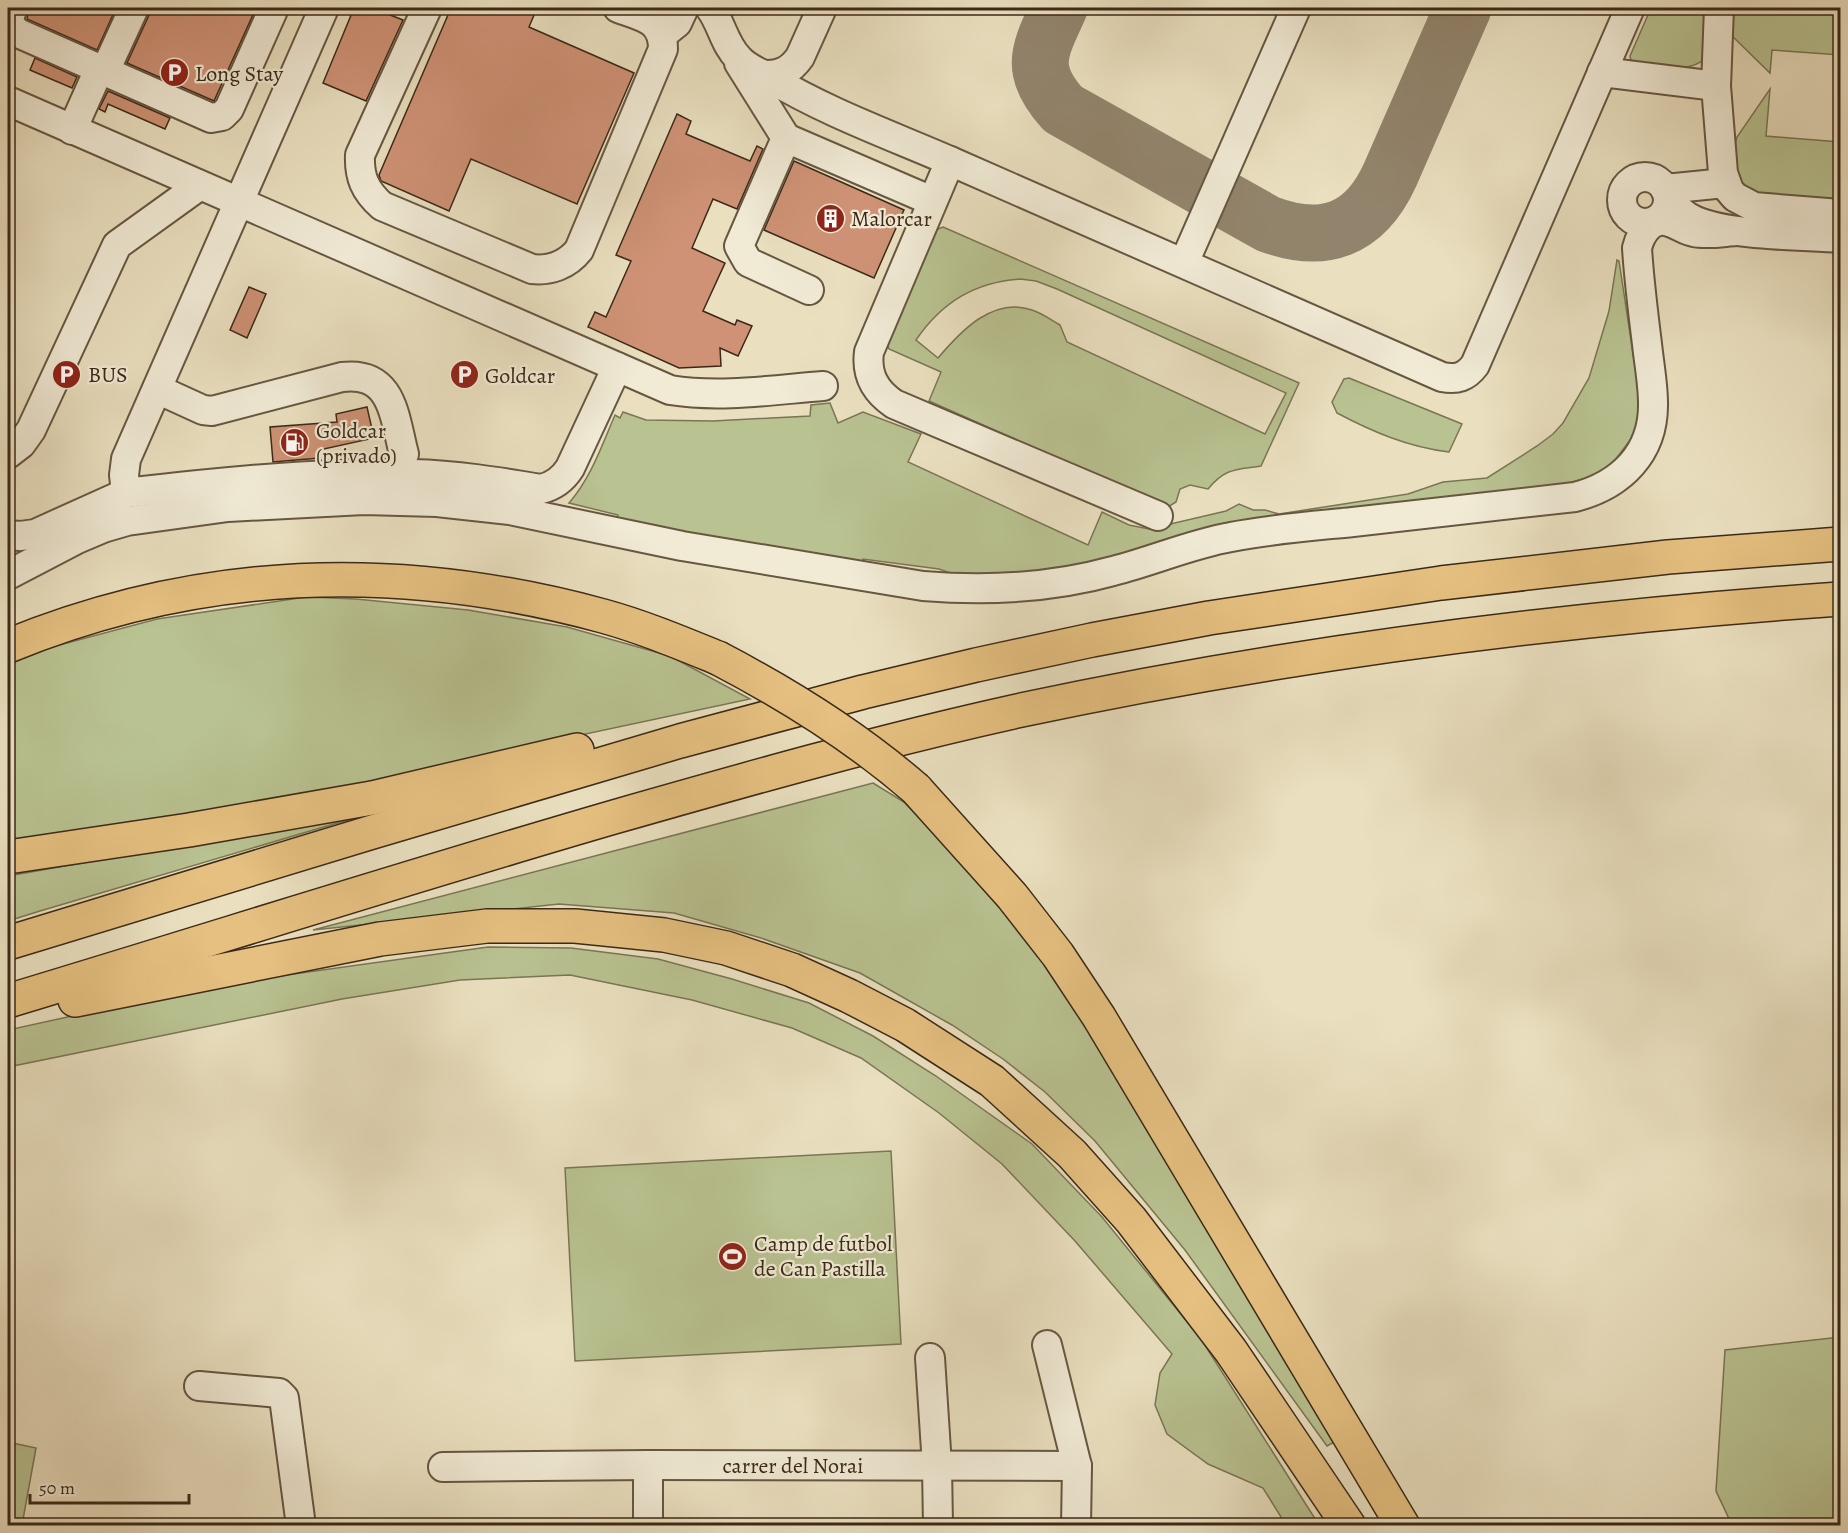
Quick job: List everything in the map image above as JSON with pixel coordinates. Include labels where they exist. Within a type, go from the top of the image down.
[{"type":"highway","points":[[8,943],[680,741],[874,689],[1092,640],[1209,618],[1336,598],[1529,572],[1668,557],[1840,544]]},
{"type":"highway","points":[[8,646],[112,610],[172,596],[284,580],[339,578],[397,581],[471,588],[604,616],[662,635],[718,658],[786,695],[846,733],[884,761],[916,789],[1012,896],[1064,964],[1099,1017],[1403,1526]]},
{"type":"highway","points":[[8,1001],[341,898],[675,800],[891,741],[1015,712],[1262,664],[1388,646],[1626,616],[1840,599]]},
{"type":"highway","points":[[8,857],[178,832],[372,798],[592,747],[680,741]]},
{"type":"highway","points":[[8,1001],[42,1007],[380,939],[486,926],[575,926],[664,935],[726,948],[792,970],[905,1025],[992,1081],[1072,1154],[1131,1220],[1232,1351],[1349,1526]]},
{"type":"street","points":[[13,8],[9,19],[10,24],[18,33],[211,118],[222,116],[229,109],[274,8]]},
{"type":"street","points":[[78,133],[97,74],[105,71],[134,8]]},
{"type":"street","points":[[126,492],[124,475],[126,459],[324,8]]},
{"type":"street","points":[[427,8],[360,155],[360,174],[363,184],[382,206],[532,269],[543,270],[573,258],[579,250],[663,49],[662,36],[654,23],[618,8]]},
{"type":"street","points":[[662,36],[677,23],[684,8]]},
{"type":"street","points":[[764,75],[779,74],[795,64],[822,8]]},
{"type":"street","points":[[1184,263],[1296,8]]},
{"type":"street","points":[[731,50],[747,67],[796,94],[1442,377],[1457,379],[1464,376],[1475,365],[1630,8]]},
{"type":"street","points":[[1719,8],[1716,86],[1725,183],[1735,197],[1754,207],[1840,214]]},
{"type":"street","points":[[716,12],[731,50],[786,138],[932,201]]},
{"type":"street","points":[[1602,72],[1716,86]]},
{"type":"street","points":[[8,101],[239,204],[670,390],[690,393],[763,391],[822,386]]},
{"type":"street","points":[[786,138],[739,246],[748,262],[809,290]]},
{"type":"street","points":[[950,161],[869,352],[868,367],[875,386],[894,404],[1158,516]]},
{"type":"street","points":[[1736,231],[1696,221],[1681,212],[1659,182],[1652,179],[1636,179],[1629,183],[1622,197],[1625,212],[1630,219],[1639,223],[1667,221],[1692,232],[1701,233],[1736,231],[1840,238]]},
{"type":"street","points":[[1666,192],[1725,183]]},
{"type":"street","points":[[8,454],[21,444],[32,430],[117,245],[199,186]]},
{"type":"street","points":[[8,575],[77,539],[127,521],[228,507],[364,500],[483,506],[544,516],[682,546],[822,570],[923,586],[996,588],[1031,586],[1090,576],[1136,565],[1192,546],[1254,533],[1575,497],[1609,484],[1628,469],[1642,450],[1650,428],[1654,401],[1637,248],[1642,233],[1666,211],[1666,192]]},
{"type":"street","points":[[8,535],[20,537],[35,534],[126,492],[284,478],[415,474],[541,489],[565,476],[570,468],[617,367]]},
{"type":"street","points":[[157,389],[202,410],[212,411],[342,377],[353,375],[368,378],[378,384],[388,396],[404,454]]},
{"type":"street","points":[[1047,1345],[1077,1466],[1076,1526]]},
{"type":"street","points":[[930,1358],[937,1466],[938,1526]]},
{"type":"street","points":[[199,1386],[279,1393],[284,1398],[301,1526]]},
{"type":"street","points":[[648,1465],[648,1526]]},
{"type":"street","points":[[937,1466],[1077,1466]]},
{"type":"street","name":"carrer del Norai","points":[[442,1467],[937,1466]]},
{"type":"green space","points":[[1651,8],[1711,8],[1707,50],[1701,61],[1694,65],[1674,68],[1635,64],[1631,61],[1630,56]]},
{"type":"green space","points":[[1727,8],[1840,8],[1840,55],[1772,50],[1770,73],[1730,34]]},
{"type":"green space","points":[[1770,89],[1766,136],[1840,142],[1840,205],[1766,200],[1745,189],[1734,173],[1733,150],[1737,137]]},
{"type":"green space","points":[[943,227],[1299,383],[1261,466],[1237,469],[1225,474],[1208,489],[1190,485],[1180,489],[1176,502],[1168,507],[929,401],[941,372],[889,349],[887,344],[935,230]],"holes":[[[1020,279],[1036,281],[1286,393],[1265,434],[1067,342],[1060,325],[1032,310],[1018,307],[991,312],[967,328],[938,358],[916,340],[937,315],[961,296],[988,284]]]},
{"type":"green space","points":[[1617,260],[1619,261],[1637,380],[1640,407],[1638,419],[1631,439],[1612,464],[1591,477],[1558,486],[1059,571],[959,576],[939,569],[863,559],[861,566],[616,521],[618,515],[569,503],[590,472],[615,415],[620,418],[623,412],[646,420],[713,421],[810,416],[811,405],[830,403],[838,423],[863,412],[921,434],[908,462],[1088,545],[1102,512],[1129,525],[1149,529],[1226,511],[1239,504],[1253,510],[1265,510],[1279,514],[1408,494],[1443,482],[1487,478],[1537,446],[1563,423],[1589,378],[1609,311]]},
{"type":"green space","points":[[1349,378],[1462,424],[1449,452],[1391,438],[1337,413],[1332,402],[1344,379]]},
{"type":"green space","points":[[306,597],[356,599],[468,610],[567,627],[670,656],[750,699],[459,761],[268,805],[98,830],[8,840],[8,664],[48,648],[157,619]]},
{"type":"green space","points":[[873,783],[904,802],[949,849],[1040,955],[1120,1078],[1338,1440],[1327,1446],[1185,1250],[1095,1141],[1045,1092],[1003,1059],[952,1025],[860,973],[761,938],[674,913],[559,904],[313,930]]},
{"type":"green space","points":[[381,810],[40,911],[8,921],[8,876]]},
{"type":"green space","points":[[488,947],[571,948],[658,959],[732,979],[809,1003],[873,1036],[936,1076],[1032,1144],[1102,1217],[1201,1339],[1319,1525],[1286,1525],[1263,1488],[1208,1464],[1167,1434],[1155,1405],[1160,1373],[1172,1354],[1075,1241],[1002,1164],[939,1113],[861,1058],[792,1028],[692,1000],[570,975],[460,980],[342,999],[8,1067],[8,1030],[214,985]]},
{"type":"green space","name":"Camp de futbol de Can Pastilla","points":[[891,1151],[901,1344],[575,1361],[565,1168]]},
{"type":"green space","points":[[1840,1337],[1840,1525],[1732,1525],[1716,1491],[1725,1350]]},
{"type":"green space","points":[[8,1442],[36,1448],[22,1525],[8,1525]]},
{"type":"building","points":[[29,8],[116,8],[97,50],[27,19]]},
{"type":"building","points":[[150,8],[256,8],[214,101],[127,63]]},
{"type":"building","points":[[354,8],[372,8],[403,20],[366,101],[323,83]]},
{"type":"building","points":[[451,8],[537,8],[529,27],[634,73],[577,204],[471,159],[449,211],[381,181],[379,175]]},
{"type":"building","points":[[35,58],[77,77],[72,88],[30,70]]},
{"type":"building","points":[[108,91],[170,118],[165,129],[108,104],[105,112],[99,109]]},
{"type":"building","points":[[677,114],[691,121],[686,134],[750,161],[757,146],[763,149],[737,209],[713,199],[692,248],[725,263],[703,311],[735,325],[737,320],[752,326],[738,356],[720,348],[721,366],[679,368],[588,327],[595,312],[606,317],[631,261],[616,255]]},
{"type":"building","name":"Malorcar","points":[[794,161],[904,210],[874,278],[764,230]]},
{"type":"building","points":[[249,287],[266,294],[247,338],[230,330]]},
{"type":"building","points":[[367,407],[374,438],[319,450],[320,458],[273,462],[270,427],[337,422],[336,414]]},
{"type":"taxiway","points":[[1059,8],[1042,48],[1040,59],[1045,82],[1063,109],[1268,224],[1307,233],[1341,228],[1368,209],[1380,194],[1463,8]]},
{"type":"place","name":"Long Stay","points":[[174,73]]},
{"type":"place","name":"Malorcar","points":[[830,218]]},
{"type":"place","name":"BUS","points":[[67,374]]},
{"type":"place","name":"Goldcar","points":[[464,375]]},
{"type":"place","name":"Goldcar (privado)","points":[[295,443]]},
{"type":"place","name":"Camp de futbol de Can Pastilla","points":[[733,1256]]}]
